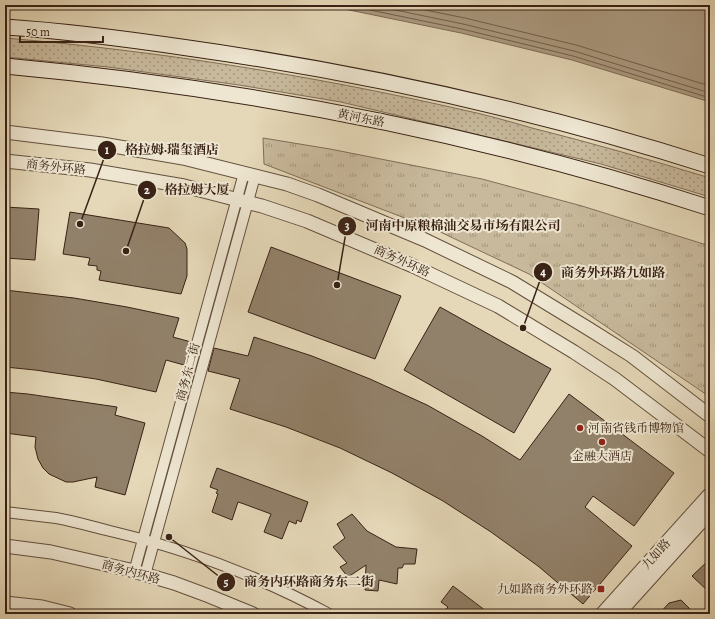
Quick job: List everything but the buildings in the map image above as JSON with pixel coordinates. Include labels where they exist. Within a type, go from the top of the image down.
[{"type":"main road","points":[[5,27],[82,34],[234,54],[399,85],[516,111],[650,147],[710,166]]},
{"type":"main road","name":"黄河东路","points":[[5,66],[78,73],[228,94],[303,106],[398,125],[499,148],[641,186],[710,208]]},
{"type":"street","points":[[5,132],[102,144],[183,158],[287,184],[326,198],[437,246],[512,282],[632,356],[710,416]]},
{"type":"street","name":"商务外环路","points":[[5,162],[90,170],[184,186],[307,220],[414,266],[498,306],[574,352],[615,379],[710,451]]},
{"type":"street","name":"商务东二街","points":[[140,573],[154,542],[249,174]]},
{"type":"street","name":"商务东二街","points":[[140,573],[144,539],[242,201]]},
{"type":"street","name":"九如路","points":[[602,614],[710,494]]},
{"type":"street","points":[[5,512],[57,519],[154,542],[228,567],[301,599],[329,614]]},
{"type":"street","name":"九如路","points":[[618,614],[710,512]]},
{"type":"street","name":"商务内环路","points":[[5,546],[51,552],[140,573],[209,596],[253,614]]},
{"type":"street","points":[[5,603],[42,607],[70,614]]},
{"type":"green space","points":[[5,38],[62,43],[176,57],[346,85],[468,111],[644,158],[710,178],[710,197],[601,164],[341,102],[239,85],[108,67],[5,57]]},
{"type":"green space","points":[[263,138],[330,149],[482,179],[582,206],[710,246],[710,397],[529,274],[436,230],[264,164]]},
{"type":"water","points":[[325,5],[710,5],[710,102],[572,60],[461,33]]},
{"type":"place","name":"格拉姆·瑞玺酒店","points":[[80,224]]},
{"type":"place","name":"格拉姆大厦","points":[[126,251]]},
{"type":"place","name":"河南中原粮棉油交易市场有限公司","points":[[337,285]]},
{"type":"place","name":"商务外环路九如路","points":[[523,328]]},
{"type":"place","name":"河南省钱币博物馆","points":[[580,428]]},
{"type":"place","name":"金融大酒店","points":[[602,442]]},
{"type":"place","name":"商务内环路商务东二街","points":[[169,537]]},
{"type":"place","name":"九如路商务外环路","points":[[601,589]]}]
